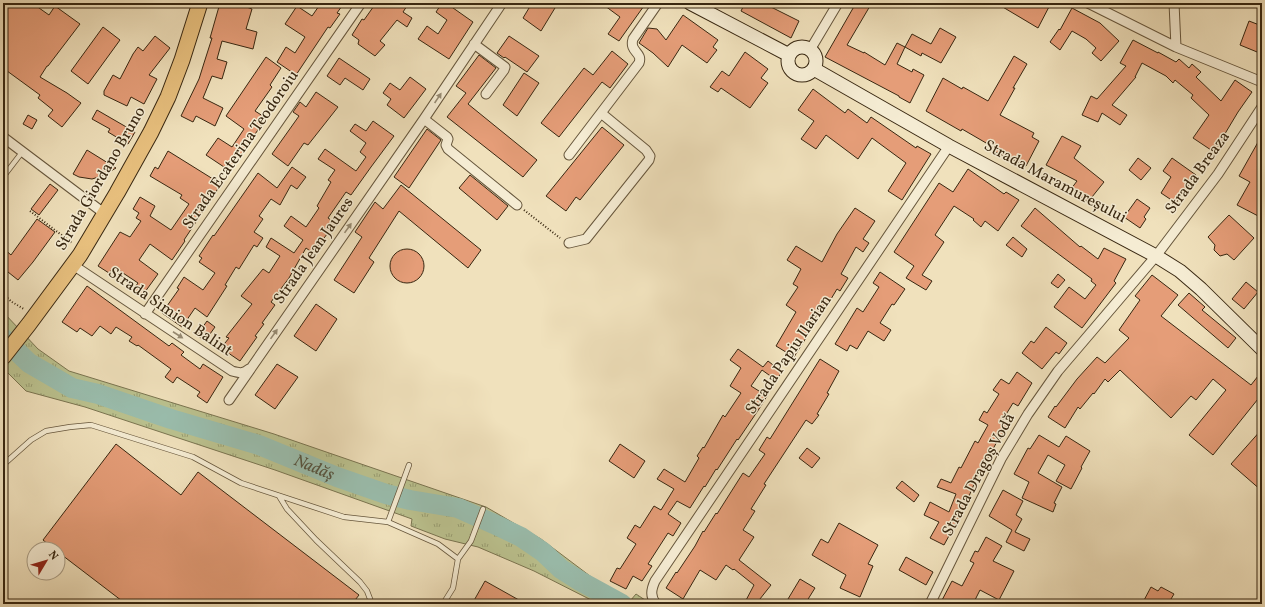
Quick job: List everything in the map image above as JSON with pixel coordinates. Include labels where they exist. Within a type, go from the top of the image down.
[{"type":"main road","name":"Strada Giordano Bruno","points":[[3,357],[73,265],[105,214],[151,132],[168,97],[200,3]]},
{"type":"main road","points":[[696,4],[789,55]]},
{"type":"main road","points":[[800,47],[810,50],[815,56],[816,61],[814,69],[807,75],[802,76],[794,73],[788,65],[789,55],[795,49],[800,47]]},
{"type":"main road","name":"Strada Maramureșului","points":[[814,69],[949,146],[1156,256],[1180,271],[1201,289],[1262,349]]},
{"type":"street","name":"Strada Ecaterina Teodoroiu","points":[[145,314],[361,3]]},
{"type":"street","name":"Strada Jean Jaures","points":[[229,400],[251,366],[424,119],[502,3]]},
{"type":"street","points":[[570,155],[639,64],[641,59],[632,48],[633,39],[658,3]]},
{"type":"street","points":[[810,50],[838,3]]},
{"type":"street","points":[[1088,3],[1176,47],[1262,82]]},
{"type":"street","points":[[1174,3],[1176,47]]},
{"type":"street","points":[[474,44],[505,67],[486,94]]},
{"type":"street","name":"Strada Breaza","points":[[1156,256],[1218,174],[1262,107]]},
{"type":"street","points":[[569,243],[586,239],[649,160],[650,156],[646,150],[601,113]]},
{"type":"street","points":[[424,119],[447,137],[448,139],[446,144],[448,148],[517,205]]},
{"type":"street","points":[[3,137],[105,214]]},
{"type":"street","name":"Strada Papiu Ilarian","points":[[656,604],[652,598],[651,589],[655,581],[949,146]]},
{"type":"street","name":"Strada Dragoș Vodă","points":[[930,604],[1001,459],[1028,414],[1058,370],[1156,256]]},
{"type":"street","name":"Strada Simion Balint","points":[[73,265],[232,371],[239,374],[246,372],[251,366]]},
{"type":"lane","points":[[3,177],[22,151]]},
{"type":"lane","points":[[3,465],[31,440],[46,431],[92,425],[193,457],[241,483],[279,496],[344,517],[388,522],[438,544],[458,559]]},
{"type":"lane","points":[[388,522],[409,465]]},
{"type":"lane","points":[[279,496],[287,510],[360,582],[372,604]]},
{"type":"lane","points":[[443,604],[453,588],[458,559],[470,541],[483,508]]},
{"type":"path","points":[[517,205],[559,238],[569,243]]},
{"type":"path","points":[[30,211],[82,251]]},
{"type":"path","points":[[3,294],[32,320]]},
{"type":"green space","points":[[3,312],[38,349],[69,371],[274,434],[486,507],[541,539],[598,582],[630,601],[636,594],[651,604],[599,604],[534,571],[478,547],[445,539],[411,526],[412,519],[275,470],[85,407],[26,391],[3,368]]},
{"type":"building","points":[[3,3],[32,3],[49,15],[55,6],[80,24],[40,77],[81,103],[62,127],[48,116],[53,110],[38,98],[40,95],[3,68]]},
{"type":"building","points":[[220,3],[245,3],[244,6],[252,9],[246,29],[257,32],[253,49],[222,41],[217,59],[227,62],[222,79],[212,76],[203,98],[223,108],[215,126],[196,116],[193,122],[181,116],[199,79],[212,38],[210,38]]},
{"type":"building","points":[[321,3],[344,3],[337,13],[340,14],[330,28],[328,27],[296,75],[277,62],[286,47],[295,53],[305,37],[285,24],[297,6],[312,16]]},
{"type":"building","points":[[376,3],[409,3],[403,12],[412,18],[407,27],[397,20],[380,41],[385,45],[375,56],[358,44],[359,40],[352,35],[362,19],[364,20]]},
{"type":"building","points":[[442,3],[446,3],[473,22],[449,59],[418,39],[427,26],[438,34],[447,20],[436,12]]},
{"type":"building","points":[[532,3],[558,3],[541,31],[523,18]]},
{"type":"building","points":[[601,3],[646,3],[619,41],[608,34],[620,17]]},
{"type":"building","points":[[745,3],[763,3],[799,21],[791,38],[741,11]]},
{"type":"building","points":[[856,3],[865,3],[870,6],[847,45],[864,52],[885,65],[897,43],[905,47],[897,64],[912,72],[913,69],[924,75],[910,103],[825,57]]},
{"type":"building","points":[[996,3],[1051,3],[1038,28]]},
{"type":"building","points":[[1072,8],[1100,23],[1119,41],[1101,61],[1092,53],[1096,48],[1086,39],[1072,31],[1060,50],[1050,42],[1059,29],[1060,30]]},
{"type":"building","points":[[683,15],[718,40],[713,47],[717,50],[707,63],[682,45],[668,67],[653,53],[639,43],[648,28],[657,29],[666,40]]},
{"type":"building","points":[[1249,21],[1262,26],[1262,54],[1240,45]]},
{"type":"building","points":[[103,27],[120,40],[88,84],[71,71]]},
{"type":"building","points":[[940,28],[956,37],[941,63],[922,53],[921,56],[905,47],[912,34],[931,44]]},
{"type":"building","points":[[155,36],[170,48],[149,75],[157,79],[144,104],[131,97],[127,106],[104,95],[104,91],[113,75],[120,79],[138,47],[143,51]]},
{"type":"building","points":[[509,36],[539,56],[527,72],[497,53]]},
{"type":"building","points":[[1133,40],[1176,62],[1179,59],[1189,68],[1192,64],[1201,72],[1196,77],[1221,101],[1235,80],[1252,92],[1214,152],[1193,138],[1209,115],[1191,98],[1193,95],[1175,80],[1173,83],[1166,76],[1142,63],[1136,77],[1112,105],[1127,115],[1120,125],[1102,113],[1098,122],[1082,115],[1091,96],[1097,99],[1126,66],[1120,63]]},
{"type":"building","points":[[612,51],[628,64],[610,88],[602,82],[559,137],[541,123],[584,68],[593,75]]},
{"type":"building","points":[[745,52],[768,69],[761,78],[768,83],[750,108],[721,88],[718,92],[710,87],[722,71],[729,76]]},
{"type":"building","points":[[479,55],[496,68],[468,104],[537,160],[523,177],[447,117],[466,93],[456,86]]},
{"type":"building","points":[[1014,56],[1027,64],[1000,115],[1034,133],[1032,137],[1039,141],[1026,166],[991,150],[993,147],[926,111],[943,78],[988,101]]},
{"type":"building","points":[[266,57],[281,68],[270,85],[272,87],[255,111],[266,118],[230,171],[206,155],[218,138],[232,147],[244,129],[226,116]]},
{"type":"building","points":[[339,58],[370,79],[363,90],[345,78],[340,85],[327,76]]},
{"type":"building","points":[[524,73],[539,83],[517,116],[503,105]]},
{"type":"building","points":[[410,77],[426,89],[404,118],[387,105],[391,99],[383,93],[390,83],[400,90]]},
{"type":"building","points":[[813,89],[845,113],[848,109],[867,123],[871,117],[916,148],[917,146],[931,154],[902,200],[888,191],[906,163],[872,138],[858,159],[826,135],[816,149],[801,139],[814,121],[798,110]]},
{"type":"building","points":[[316,92],[338,107],[308,145],[304,143],[288,166],[272,154],[299,116],[293,112],[300,102],[306,107]]},
{"type":"building","points":[[97,110],[135,132],[128,144],[108,132],[110,129],[92,119]]},
{"type":"building","points":[[28,115],[37,120],[32,129],[23,124]]},
{"type":"building","points":[[373,121],[394,136],[351,195],[346,192],[328,218],[337,224],[332,231],[330,230],[313,253],[306,248],[289,278],[271,302],[275,305],[262,323],[264,324],[255,336],[257,337],[240,361],[221,348],[229,338],[226,337],[252,304],[241,296],[263,269],[269,273],[280,256],[266,247],[271,238],[294,253],[303,240],[284,226],[291,216],[306,227],[319,208],[317,206],[331,182],[328,180],[335,170],[318,159],[325,149],[356,171],[366,157],[360,152],[366,143],[350,131],[355,124],[366,131]]},
{"type":"building","points":[[602,127],[624,145],[580,200],[576,197],[566,211],[546,196]]},
{"type":"building","points":[[427,129],[441,140],[409,188],[394,177]]},
{"type":"building","points":[[1262,135],[1262,218],[1237,205],[1250,182],[1239,176]]},
{"type":"building","points":[[1062,136],[1081,146],[1074,158],[1104,182],[1088,202],[1071,189],[1077,181],[1046,165]]},
{"type":"building","points":[[87,150],[116,168],[102,176],[92,179],[79,177],[73,174]]},
{"type":"building","points":[[168,151],[221,184],[172,260],[150,244],[139,260],[158,274],[142,296],[133,290],[138,283],[114,267],[109,273],[98,266],[120,232],[130,237],[141,221],[136,218],[139,213],[133,209],[140,197],[155,206],[150,216],[171,230],[189,204],[180,198],[182,195],[150,176],[155,167],[158,169]]},
{"type":"building","points":[[1138,158],[1151,168],[1141,180],[1129,170]]},
{"type":"building","points":[[1172,158],[1196,175],[1176,203],[1161,193],[1171,177],[1163,171]]},
{"type":"building","points":[[292,167],[306,177],[297,189],[291,185],[280,205],[271,199],[259,216],[263,219],[254,232],[263,238],[257,247],[254,245],[239,269],[236,267],[225,285],[227,286],[207,317],[195,308],[182,327],[162,313],[179,289],[177,288],[184,277],[203,290],[215,273],[199,262],[202,258],[199,256],[258,173],[277,188]]},
{"type":"building","points":[[968,169],[1004,194],[1006,192],[1019,200],[998,231],[985,221],[981,227],[973,220],[974,219],[954,206],[935,235],[944,242],[922,275],[932,281],[926,290],[906,278],[914,266],[894,252],[939,183],[953,192]]},
{"type":"building","points":[[470,175],[508,206],[497,220],[459,188]]},
{"type":"building","points":[[50,184],[58,190],[39,215],[31,209]]},
{"type":"building","points":[[401,185],[481,250],[468,268],[399,211],[369,258],[374,262],[354,293],[334,280],[362,237],[355,232],[375,202],[383,209]]},
{"type":"building","points":[[1137,199],[1150,208],[1144,217],[1146,219],[1140,228],[1124,217]]},
{"type":"building","points":[[855,208],[875,221],[863,239],[869,243],[863,252],[856,247],[841,274],[848,278],[840,291],[837,289],[828,304],[825,303],[808,328],[811,330],[794,357],[776,346],[796,312],[786,305],[798,287],[793,284],[801,269],[787,260],[796,246],[822,262],[837,234]]},
{"type":"building","points":[[1035,208],[1080,247],[1081,246],[1098,259],[1104,248],[1126,259],[1114,281],[1116,283],[1082,328],[1054,307],[1069,287],[1085,299],[1096,285],[1091,281],[1092,279],[1021,226]]},
{"type":"building","points":[[1229,215],[1254,238],[1234,260],[1227,254],[1220,256],[1214,250],[1215,245],[1208,237]]},
{"type":"building","points":[[37,219],[55,232],[18,280],[3,268],[3,248],[11,255]]},
{"type":"building","points":[[1013,237],[1027,249],[1022,257],[1006,245]]},
{"type":"building","points":[[404,249],[410,249],[414,250],[421,256],[424,266],[423,273],[417,280],[410,283],[404,283],[400,282],[393,276],[390,269],[390,263],[391,259],[397,252]]},
{"type":"building","points":[[880,272],[905,289],[894,305],[892,304],[880,323],[891,330],[884,341],[868,331],[857,349],[850,345],[847,351],[835,344],[857,308],[863,312],[879,287],[873,283]]},
{"type":"building","points":[[1058,274],[1065,280],[1058,288],[1051,283]]},
{"type":"building","points":[[1152,275],[1178,295],[1161,316],[1251,385],[1262,371],[1262,394],[1213,455],[1189,435],[1226,390],[1213,379],[1196,400],[1191,396],[1171,418],[1120,370],[1108,382],[1105,379],[1080,409],[1078,407],[1065,428],[1048,417],[1077,379],[1097,357],[1105,363],[1129,338],[1119,330],[1140,300],[1135,296]]},
{"type":"building","points":[[1246,282],[1258,292],[1244,309],[1232,299]]},
{"type":"building","points":[[87,286],[169,346],[172,343],[184,352],[181,355],[200,369],[203,364],[223,377],[207,403],[197,396],[200,392],[177,377],[173,383],[165,377],[171,369],[138,345],[137,346],[129,341],[132,337],[116,327],[111,334],[100,326],[92,336],[80,328],[77,332],[62,322]]},
{"type":"building","points":[[1189,293],[1205,307],[1202,310],[1236,338],[1228,348],[1178,305]]},
{"type":"building","points":[[316,304],[337,319],[316,351],[294,336]]},
{"type":"building","points":[[207,321],[215,327],[205,341],[197,335]]},
{"type":"building","points":[[1046,327],[1067,343],[1059,354],[1056,352],[1042,369],[1022,353],[1031,341],[1034,343]]},
{"type":"building","points":[[738,349],[763,367],[768,361],[782,372],[776,380],[762,370],[751,386],[767,396],[690,508],[677,501],[668,514],[681,523],[673,536],[668,533],[648,564],[652,566],[642,581],[633,576],[626,589],[610,581],[617,568],[620,569],[636,544],[627,538],[635,525],[640,528],[654,506],[661,510],[674,489],[657,479],[664,469],[685,482],[699,458],[697,456],[703,447],[704,448],[723,415],[725,417],[741,393],[730,386],[741,368],[730,360]]},
{"type":"building","points":[[820,359],[839,371],[827,393],[829,394],[817,414],[819,415],[812,424],[806,420],[764,484],[766,485],[751,509],[755,511],[743,530],[754,537],[739,560],[771,585],[756,604],[744,604],[754,585],[734,569],[733,570],[726,565],[716,580],[700,570],[683,599],[666,588],[695,546],[703,531],[704,532],[716,513],[717,514],[743,473],[749,477],[765,454],[759,450],[767,437],[770,439]]},
{"type":"building","points":[[277,364],[298,377],[275,409],[255,395]]},
{"type":"building","points":[[1017,372],[1032,383],[1018,406],[1013,403],[1002,421],[1008,424],[981,471],[980,470],[964,508],[944,545],[930,538],[939,522],[924,515],[930,502],[949,512],[956,494],[937,487],[941,479],[951,483],[959,467],[961,468],[975,441],[978,443],[988,425],[979,420],[984,411],[987,413],[999,394],[993,390],[1001,379],[1009,384]]},
{"type":"building","points":[[1262,429],[1262,491],[1231,464]]},
{"type":"building","points":[[1039,435],[1059,447],[1066,436],[1090,451],[1071,489],[1056,481],[1065,465],[1048,455],[1038,473],[1062,487],[1054,503],[1056,504],[1053,512],[1022,498],[1029,482],[1014,474],[1028,448],[1030,449]]},
{"type":"building","points":[[116,444],[181,495],[198,472],[359,595],[352,604],[126,604],[66,558],[66,541],[43,540]]},
{"type":"building","points":[[620,444],[645,461],[634,478],[609,461]]},
{"type":"building","points":[[807,448],[820,458],[812,468],[799,458]]},
{"type":"building","points":[[902,481],[919,495],[914,502],[896,488]]},
{"type":"building","points":[[1003,490],[1023,501],[1016,515],[1022,519],[1015,532],[1030,539],[1024,551],[1006,542],[1012,530],[989,516]]},
{"type":"building","points":[[839,523],[878,545],[868,564],[873,566],[860,597],[840,588],[846,575],[812,555],[821,539],[828,543]]},
{"type":"building","points":[[986,537],[1002,546],[993,561],[1014,571],[999,600],[980,590],[973,604],[963,600],[961,604],[940,604],[952,581],[962,586],[974,563],[970,561],[975,551],[978,552]]},
{"type":"building","points":[[906,557],[933,572],[926,585],[899,570]]},
{"type":"building","points":[[800,579],[815,588],[805,604],[785,604]]},
{"type":"building","points":[[485,581],[526,604],[472,604]]},
{"type":"building","points":[[1151,587],[1158,591],[1161,587],[1174,594],[1168,604],[1142,604]]},
{"type":"waterway","name":"Nadăș","points":[[3,338],[29,363],[72,388],[98,394],[171,419],[259,445],[337,477],[386,494],[410,500],[458,508],[521,537],[543,552],[561,569],[622,604]]}]
